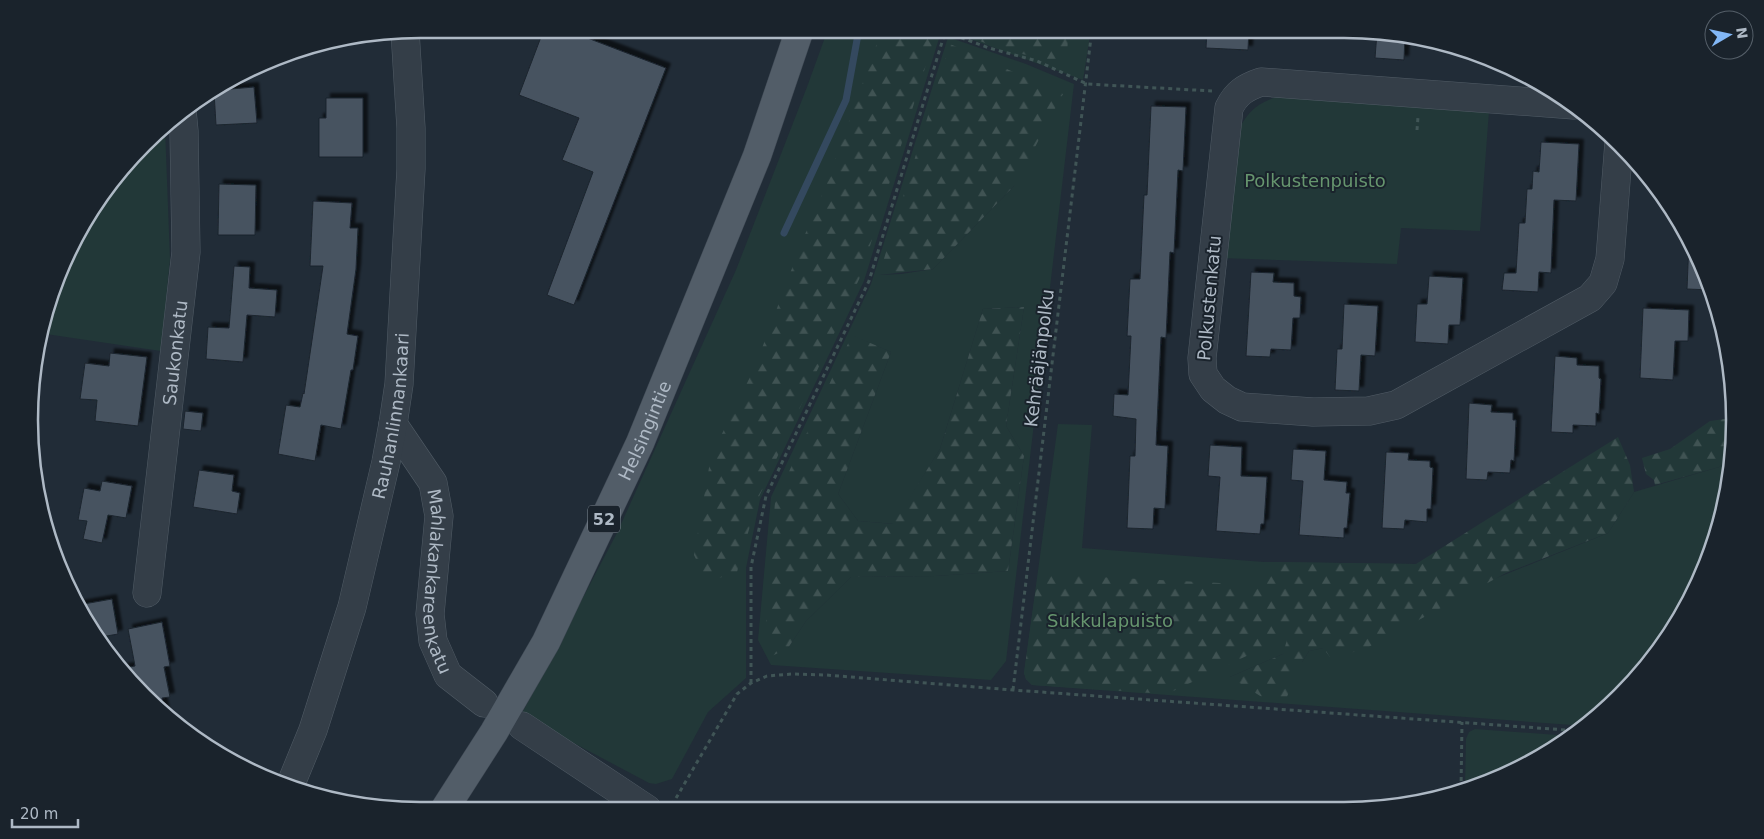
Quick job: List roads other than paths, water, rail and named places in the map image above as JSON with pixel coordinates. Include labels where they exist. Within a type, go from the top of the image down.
[{"type":"main road","name":"Helsingintie","points":[[449,802],[494,732],[546,642],[640,443],[757,156],[797,38]]},
{"type":"street","name":"Rauhanlinnankaari","points":[[293,779],[313,730],[352,607],[393,424],[398,384],[410,170],[411,128],[405,38]]},
{"type":"street","name":"Polkustenkatu","points":[[1560,104],[1261,82],[1248,86],[1240,92],[1229,108],[1202,358],[1203,374],[1213,390],[1227,400],[1242,407],[1313,412],[1369,411],[1396,405],[1590,298],[1603,283],[1610,259],[1618,153]]},
{"type":"street","name":"Saukonkatu","points":[[147,593],[186,252],[183,119]]},
{"type":"street","name":"Mahlakankareenkatu","points":[[393,424],[433,483],[438,508],[439,525],[430,614],[433,641],[448,675],[484,703]]},
{"type":"street","points":[[522,726],[636,802]]},
{"type":"waterway","points":[[784,233],[846,100],[857,38]]},
{"type":"park label","name":"Polkustenpuisto","points":[[1315,180]]},
{"type":"park label","name":"Sukkulapuisto","points":[[1110,620]]}]
